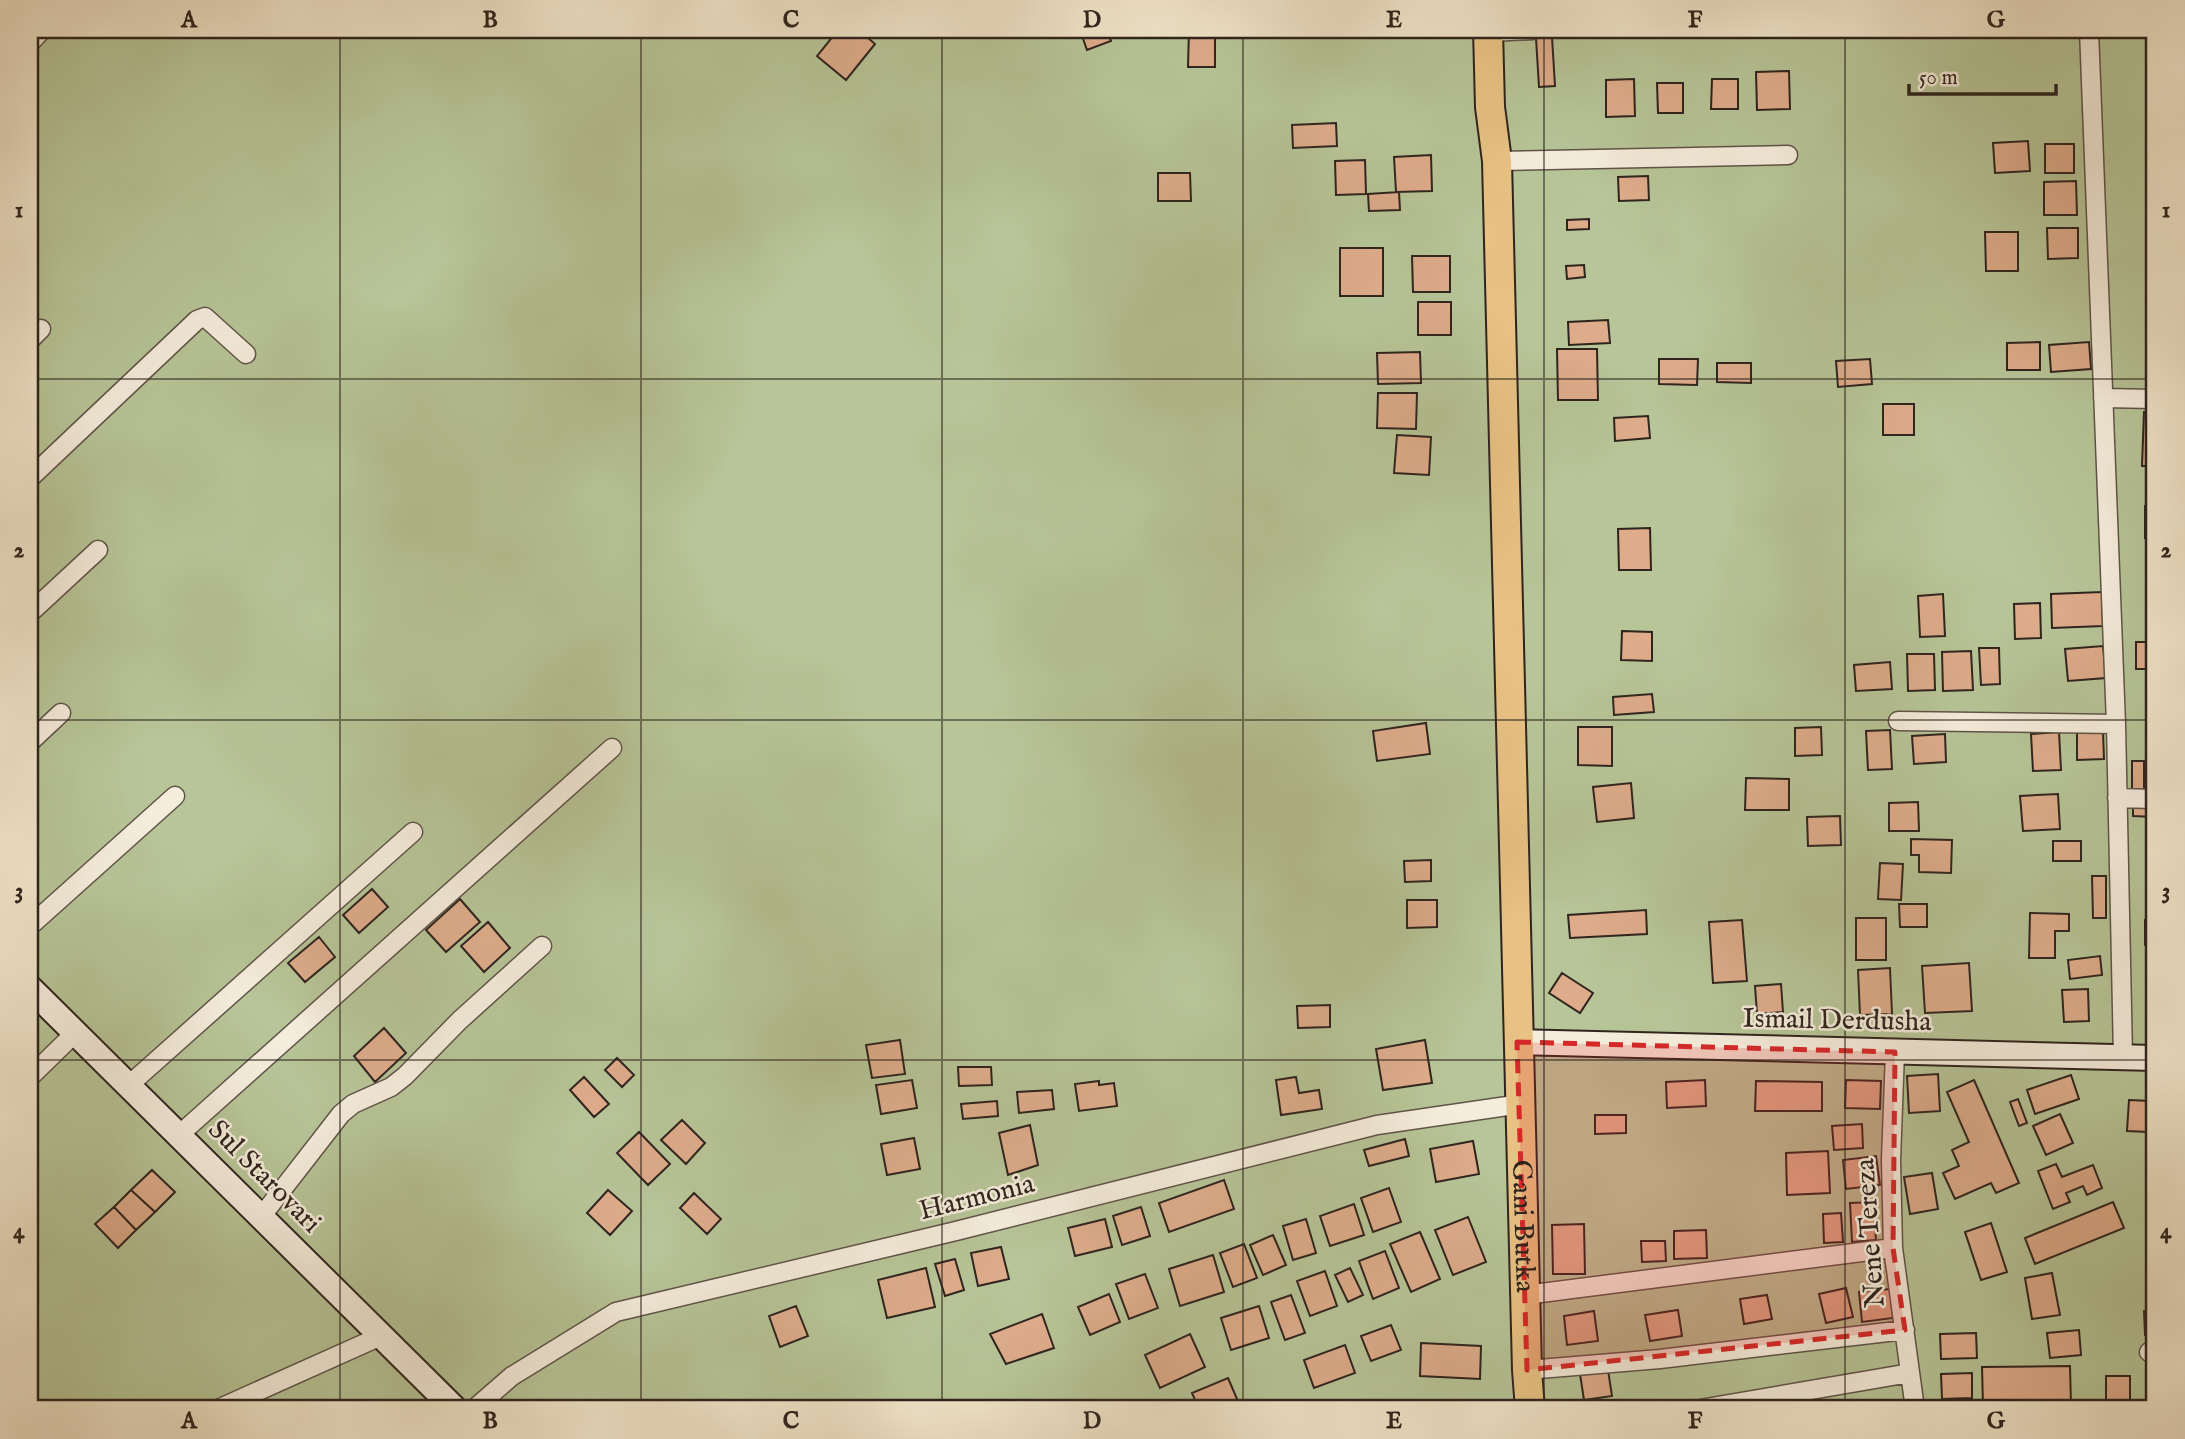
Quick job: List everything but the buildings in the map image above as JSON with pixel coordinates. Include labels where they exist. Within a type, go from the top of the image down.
[{"type":"main road","name":"Gani Butka","points":[[1488,31],[1490,107],[1497,161],[1517,1042],[1530,1409]]},
{"type":"main road","name":"Sul Starovari","points":[[30,988],[455,1409]]},
{"type":"main road","name":"Ismail Derdusha","points":[[1517,1042],[2155,1058]]},
{"type":"street","points":[[30,43],[42,30]]},
{"type":"street","points":[[1488,31],[1533,30]]},
{"type":"street","points":[[2089,30],[2116,724],[2123,1057]]},
{"type":"street","points":[[1497,161],[1788,155]]},
{"type":"street","points":[[30,478],[197,320],[205,317],[246,354]]},
{"type":"street","points":[[2103,398],[2155,399]]},
{"type":"street","points":[[30,613],[98,550]]},
{"type":"street","points":[[30,742],[61,713]]},
{"type":"street","points":[[1898,722],[2116,724]]},
{"type":"street","points":[[179,1135],[612,748]]},
{"type":"street","points":[[30,926],[175,796]]},
{"type":"street","points":[[2117,798],[2155,800]]},
{"type":"street","points":[[129,1085],[412,832]]},
{"type":"street","points":[[261,1217],[341,1114],[353,1104],[391,1087],[405,1076],[460,1020],[542,946]]},
{"type":"street","points":[[30,1077],[76,1032]]},
{"type":"street","name":"Nene Tereza","points":[[1895,1052],[1891,1160],[1893,1248],[1915,1409]]},
{"type":"street","name":"Harmonia","points":[[474,1409],[512,1376],[616,1312],[956,1231],[1377,1125],[1521,1104]]},
{"type":"street","points":[[1525,1295],[1893,1248]]},
{"type":"street","points":[[1527,1370],[1660,1359],[1905,1330]]},
{"type":"street","points":[[218,1409],[381,1336]]},
{"type":"street","points":[[1700,1409],[1910,1373]]},
{"type":"highlighted area","points":[[1517,1042],[1895,1052],[1893,1248],[1905,1330],[1527,1370]]},
{"type":"green space","points":[[30,30],[2155,30],[2155,1409],[30,1409]]}]
